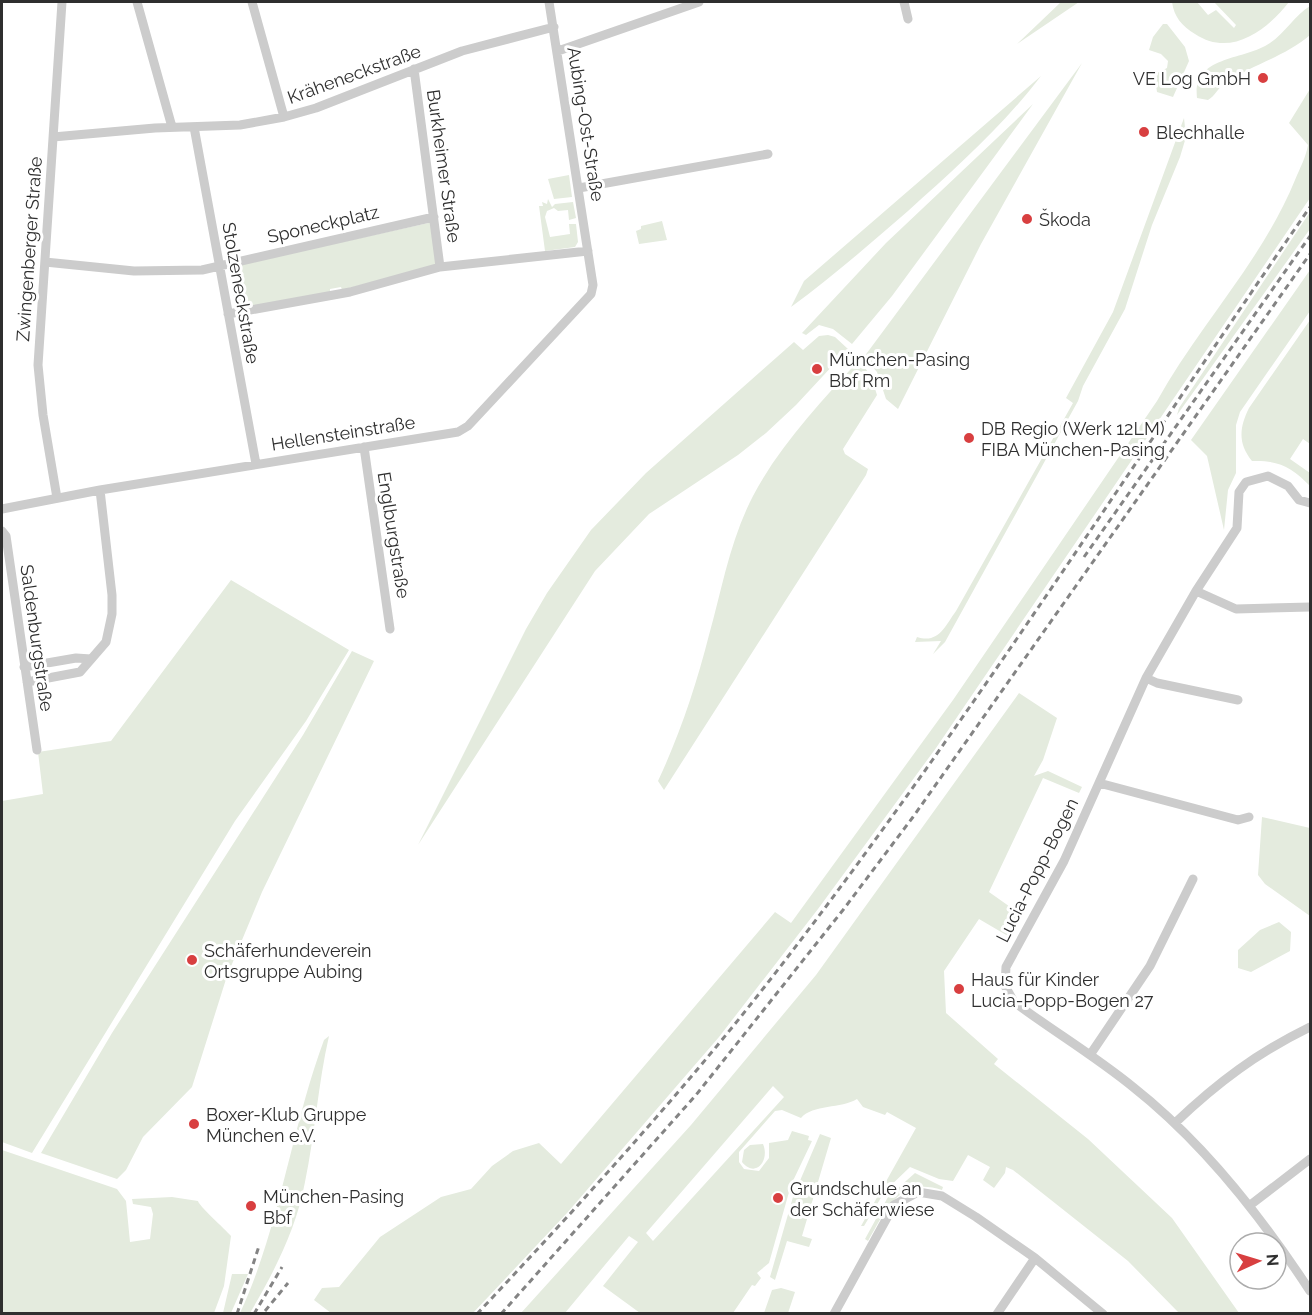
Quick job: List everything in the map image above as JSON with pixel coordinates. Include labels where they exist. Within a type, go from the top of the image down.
[{"type":"street","name":"Zwingenberger Straße","points":[[57,498],[43,415],[38,365],[62,2]]},
{"type":"street","points":[[137,2],[172,127]]},
{"type":"street","points":[[252,2],[284,117]]},
{"type":"street","name":"Aubing-Ost-Straße","points":[[549,2],[588,251]]},
{"type":"street","points":[[558,51],[699,2]]},
{"type":"street","points":[[904,2],[908,19]]},
{"type":"street","name":"Kräheneckstraße","points":[[53,137],[172,127],[240,125],[284,117],[316,108],[414,69],[500,40],[554,27]]},
{"type":"street","name":"Burkheimer Straße","points":[[414,69],[440,267]]},
{"type":"street","name":"Stolzeneckstraße","points":[[194,127],[256,464]]},
{"type":"street","points":[[579,188],[768,154]]},
{"type":"street","name":"Sponeckplatz","points":[[45,262],[135,271],[202,270],[434,217]]},
{"type":"street","points":[[228,314],[350,292],[440,267],[588,251]]},
{"type":"street","name":"Hellensteinstraße","points":[[2,509],[100,490],[458,432],[468,426],[591,294],[588,251]]},
{"type":"street","name":"Englburgstraße","points":[[364,447],[390,629]]},
{"type":"street","name":"Lucia-Popp-Bogen","points":[[1311,503],[1299,500],[1288,486],[1268,476],[1246,482],[1239,492],[1238,528],[1196,591],[1146,678],[1064,861],[1006,967],[1005,986],[1014,1002],[1090,1055],[1175,1124],[1249,1206],[1282,1248],[1311,1291]]},
{"type":"street","points":[[27,682],[80,672],[106,642],[112,614],[111,573],[100,490]]},
{"type":"street","name":"Saldenburgstraße","points":[[2,531],[6,536],[37,750]]},
{"type":"street","points":[[1196,591],[1236,609],[1311,607]]},
{"type":"street","points":[[24,667],[76,657],[91,659]]},
{"type":"street","points":[[1146,678],[1157,683],[1238,700]]},
{"type":"street","points":[[1099,783],[1238,820],[1249,817]]},
{"type":"street","points":[[1090,1055],[1146,972],[1171,928],[1193,879]]},
{"type":"street","points":[[1175,1124],[1210,1089],[1244,1064],[1311,1027]]},
{"type":"street","points":[[1249,1206],[1311,1159]]},
{"type":"street","points":[[834,1314],[894,1205],[918,1192],[942,1196],[1035,1257],[1103,1314]]},
{"type":"street","points":[[997,1314],[1035,1257]]},
{"type":"shaded area","points":[[1061,2],[1079,2],[1017,44]]},
{"type":"shaded area","points":[[1172,2],[1197,2],[1208,15],[1216,10],[1234,28],[1236,25],[1214,2],[1289,2],[1259,31],[1235,42],[1222,43],[1208,41],[1186,28],[1179,21]]},
{"type":"shaded area","points":[[1310,6],[1310,35],[1289,50],[1235,77],[1208,100],[1197,98],[1198,84],[1203,74],[1211,66],[1270,43]]},
{"type":"shaded area","points":[[1163,24],[1167,24],[1185,47],[1189,61],[1173,97],[1157,92],[1155,78],[1157,73],[1167,68],[1168,61],[1161,54],[1149,50],[1153,37]]},
{"type":"shaded area","points":[[1082,63],[981,244],[898,409],[886,399],[877,372],[864,357]]},
{"type":"shaded area","points":[[1041,76],[994,130],[944,179],[851,260],[791,307],[804,281]]},
{"type":"shaded area","points":[[1310,89],[1310,198],[936,748],[818,909],[719,1037],[567,1213],[473,1313],[331,1313],[314,1300],[322,1288],[339,1287],[380,1237],[441,1197],[471,1189],[492,1166],[513,1151],[539,1143],[561,1164],[775,912],[791,923],[953,700],[1265,238],[1281,210],[1306,154],[1308,145],[1289,123]]},
{"type":"shaded area","points":[[1033,104],[892,296],[852,344],[833,329],[819,325],[806,335],[802,333],[886,243]]},
{"type":"shaded area","points":[[1184,118],[1186,137],[1180,157],[1152,225],[1125,309],[1083,386],[1078,401],[945,642],[933,654],[941,641],[915,642],[917,637],[931,638],[945,628],[1073,403],[1066,398],[1113,312]]},
{"type":"shaded area","points":[[569,175],[572,197],[554,199],[548,179]]},
{"type":"shaded area","points":[[548,199],[552,207],[555,204],[573,202],[576,218],[569,220],[568,210],[558,211],[554,208],[547,211],[545,217],[550,237],[570,234],[569,224],[576,224],[578,242],[575,247],[545,251],[539,206],[543,206],[542,202],[547,204]]},
{"type":"shaded area","points":[[1310,212],[1310,229],[1177,415],[1179,408]]},
{"type":"shaded area","points":[[662,221],[667,240],[639,244],[636,231],[641,229],[641,226]]},
{"type":"shaded area","points":[[433,222],[437,265],[342,290],[341,287],[330,289],[330,292],[282,303],[244,306],[235,303],[228,267]]},
{"type":"shaded area","points":[[1310,270],[1310,311],[1240,412],[1236,425],[1236,473],[1228,490],[1224,530],[1207,456],[1191,440]]},
{"type":"shaded area","points":[[1310,320],[1310,444],[1303,439],[1290,459],[1310,473],[1310,486],[1291,469],[1277,463],[1252,461],[1242,442],[1242,429],[1249,408]]},
{"type":"shaded area","points":[[819,336],[835,337],[848,349],[796,405],[738,455],[649,514],[595,571],[418,845],[526,629],[547,593],[591,530],[646,473],[794,342],[803,350]]},
{"type":"shaded area","points":[[859,360],[871,376],[877,395],[843,449],[845,454],[868,469],[866,475],[664,790],[658,781],[693,691],[727,565],[745,513],[775,459],[815,408]]},
{"type":"shaded area","points":[[231,580],[349,650],[306,721],[235,821],[32,1153],[2,1142],[2,801],[43,794],[38,752],[111,741]]},
{"type":"shaded area","points":[[352,651],[374,661],[262,892],[227,976],[192,1087],[143,1137],[126,1170],[117,1179],[41,1153],[112,1033],[303,735]]},
{"type":"shaded area","points":[[1019,693],[1057,718],[1043,760],[1034,776],[1048,771],[1082,787],[1079,793],[1043,778],[989,892],[1020,914],[1008,936],[979,919],[944,971],[946,1013],[998,1059],[994,1064],[1088,1139],[1172,1218],[1239,1313],[1179,1313],[1128,1261],[1013,1170],[1006,1167],[1005,1173],[994,1188],[983,1180],[990,1167],[968,1155],[953,1181],[939,1179],[910,1167],[885,1191],[864,1226],[861,1226],[916,1128],[887,1112],[885,1115],[863,1107],[857,1099],[820,1108],[801,1118],[782,1110],[775,1111],[739,1152],[739,1162],[744,1169],[759,1171],[769,1158],[769,1143],[788,1140],[792,1131],[809,1136],[808,1140],[812,1141],[791,1185],[769,1263],[757,1273],[761,1278],[755,1286],[752,1285],[733,1313],[640,1313],[603,1286],[638,1242],[629,1236],[565,1313],[521,1313],[691,1125],[816,975]],"holes":[[[773,1086],[784,1097],[653,1241],[646,1233]]]},
{"type":"shaded area","points":[[1262,817],[1310,828],[1310,916],[1265,884],[1258,875]]},
{"type":"shaded area","points":[[1279,922],[1291,932],[1290,951],[1251,972],[1238,968],[1238,950],[1260,930]]},
{"type":"shaded area","points":[[329,1036],[308,1164],[296,1217],[276,1266],[250,1313],[240,1313],[265,1247],[313,1074],[324,1040]]},
{"type":"shaded area","points":[[820,1134],[831,1138],[802,1236],[812,1239],[809,1247],[787,1241],[775,1280],[770,1277],[793,1197]]},
{"type":"shaded area","points":[[763,1144],[765,1156],[763,1161],[757,1168],[747,1167],[742,1162],[744,1150],[750,1145]]},
{"type":"shaded area","points":[[2,1150],[117,1189],[126,1201],[130,1242],[150,1239],[153,1214],[151,1207],[133,1204],[132,1199],[172,1197],[198,1201],[231,1236],[224,1286],[214,1313],[2,1313]]},
{"type":"shaded area","points":[[915,1173],[943,1187],[942,1190],[927,1187],[904,1192],[888,1208],[868,1241],[865,1239],[888,1197]]},
{"type":"shaded area","points":[[232,1274],[248,1274],[231,1313],[223,1313]]},
{"type":"shaded area","points":[[781,1288],[795,1292],[788,1313],[764,1313],[772,1290]]},
{"type":"railway","points":[[477,1314],[671,1101],[780,967],[850,874],[984,686],[1310,207]]},
{"type":"railway","points":[[1084,557],[1310,236]]},
{"type":"railway","points":[[501,1314],[696,1095],[843,910],[913,817],[1310,254]]},
{"type":"railway","points":[[237,1314],[259,1246]]},
{"type":"railway","points":[[254,1314],[282,1267]]},
{"type":"railway","points":[[265,1311],[288,1283]]},
{"type":"place","name":"VE Log GmbH","points":[[1263,78]]},
{"type":"place","name":"Blechhalle","points":[[1144,132]]},
{"type":"place","name":"Škoda","points":[[1027,219]]},
{"type":"place","name":"München-Pasing Bbf Rm","points":[[817,369]]},
{"type":"place","name":"DB Regio (Werk 12LM) FIBA München-Pasing","points":[[969,438]]},
{"type":"place","name":"Schäferhundeverein Ortsgruppe Aubing","points":[[192,960]]},
{"type":"place","name":"Haus für Kinder Lucia-Popp-Bogen 27","points":[[959,989]]},
{"type":"place","name":"Boxer-Klub Gruppe München e.V.","points":[[194,1124]]},
{"type":"place","name":"Grundschule an der Schäferwiese","points":[[778,1198]]},
{"type":"place","name":"München-Pasing Bbf","points":[[251,1206]]}]
